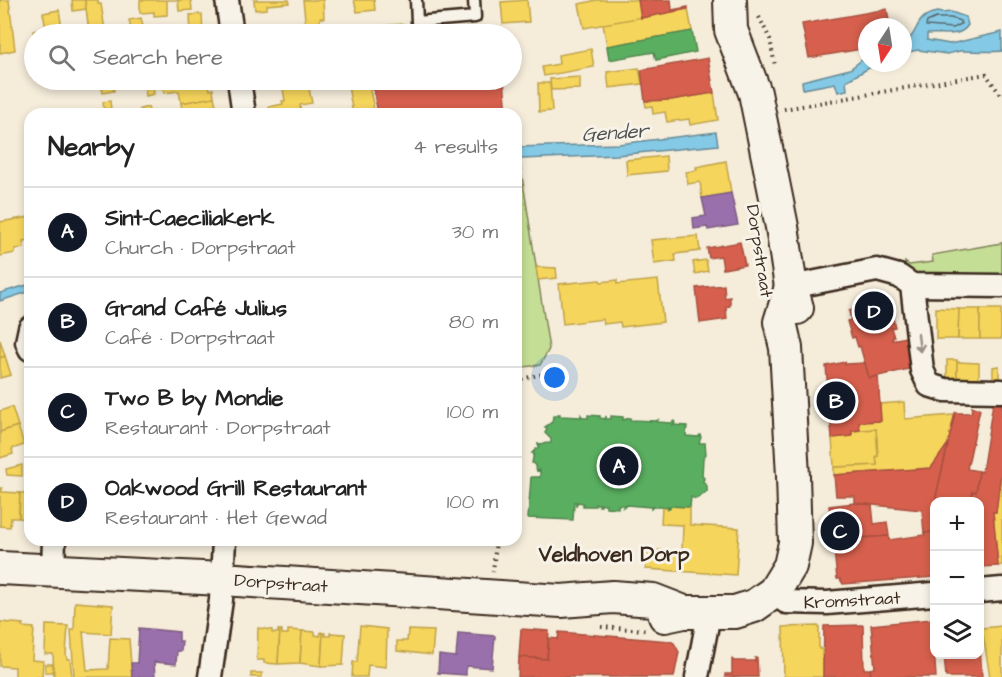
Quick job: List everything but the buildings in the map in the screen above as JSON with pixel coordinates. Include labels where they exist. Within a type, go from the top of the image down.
[{"type":"street","points":[[227,0],[231,24]]},
{"type":"street","name":"Dorpstraat","points":[[0,568],[53,555],[222,579],[561,601],[613,597],[653,600],[697,613],[735,612],[754,606],[774,592],[789,566],[795,543],[786,348],[795,329],[798,310],[791,287],[775,190],[750,77],[731,30],[730,4]]},
{"type":"street","points":[[240,90],[243,108]]},
{"type":"street","points":[[791,287],[877,270],[899,276],[912,285],[1002,286]]},
{"type":"street","points":[[912,285],[922,370],[929,384],[945,390],[1002,391]]},
{"type":"street","points":[[210,677],[221,600],[224,546]]},
{"type":"street","points":[[984,591],[1002,589]]},
{"type":"street","name":"Kromstraat","points":[[774,592],[786,602],[827,603],[930,594]]},
{"type":"street","points":[[696,677],[697,613]]},
{"type":"lane","points":[[416,0],[417,22],[475,17],[474,0]]},
{"type":"path","points":[[783,109],[987,74],[1002,97]]},
{"type":"path","points":[[522,379],[548,373]]},
{"type":"path","points":[[493,576],[496,546]]},
{"type":"green space","points":[[522,176],[549,349],[540,365],[522,367]]},
{"type":"green space","points":[[1002,243],[1002,278],[942,277],[912,273],[905,265],[905,262],[909,265],[933,262],[932,255]]},
{"type":"water","points":[[951,12],[966,17],[968,25],[960,32],[927,34],[927,40],[950,44],[1002,32],[1002,51],[960,51],[947,54],[912,51],[912,35],[920,21],[929,14]]},
{"type":"water","points":[[858,63],[858,72],[862,72],[846,81],[847,90],[838,92],[835,83],[803,89],[802,81],[850,69]]},
{"type":"water","points":[[716,132],[718,145],[617,155],[522,159],[522,147],[619,144]]},
{"type":"water","points":[[24,286],[24,293],[0,301],[0,293]]},
{"type":"place","name":"Oakwood Grill Restaurant","points":[[874,311]]},
{"type":"place","name":"Grand Café Julius","points":[[836,401]]},
{"type":"place","name":"Sint-Caeciliakerk","points":[[619,466]]},
{"type":"place","name":"Two B by Mondie","points":[[840,531]]},
{"type":"district","name":"Veldhoven Dorp","points":[[614,554]]},
{"type":"water label","name":"Gender","points":[[615,132]]}]
